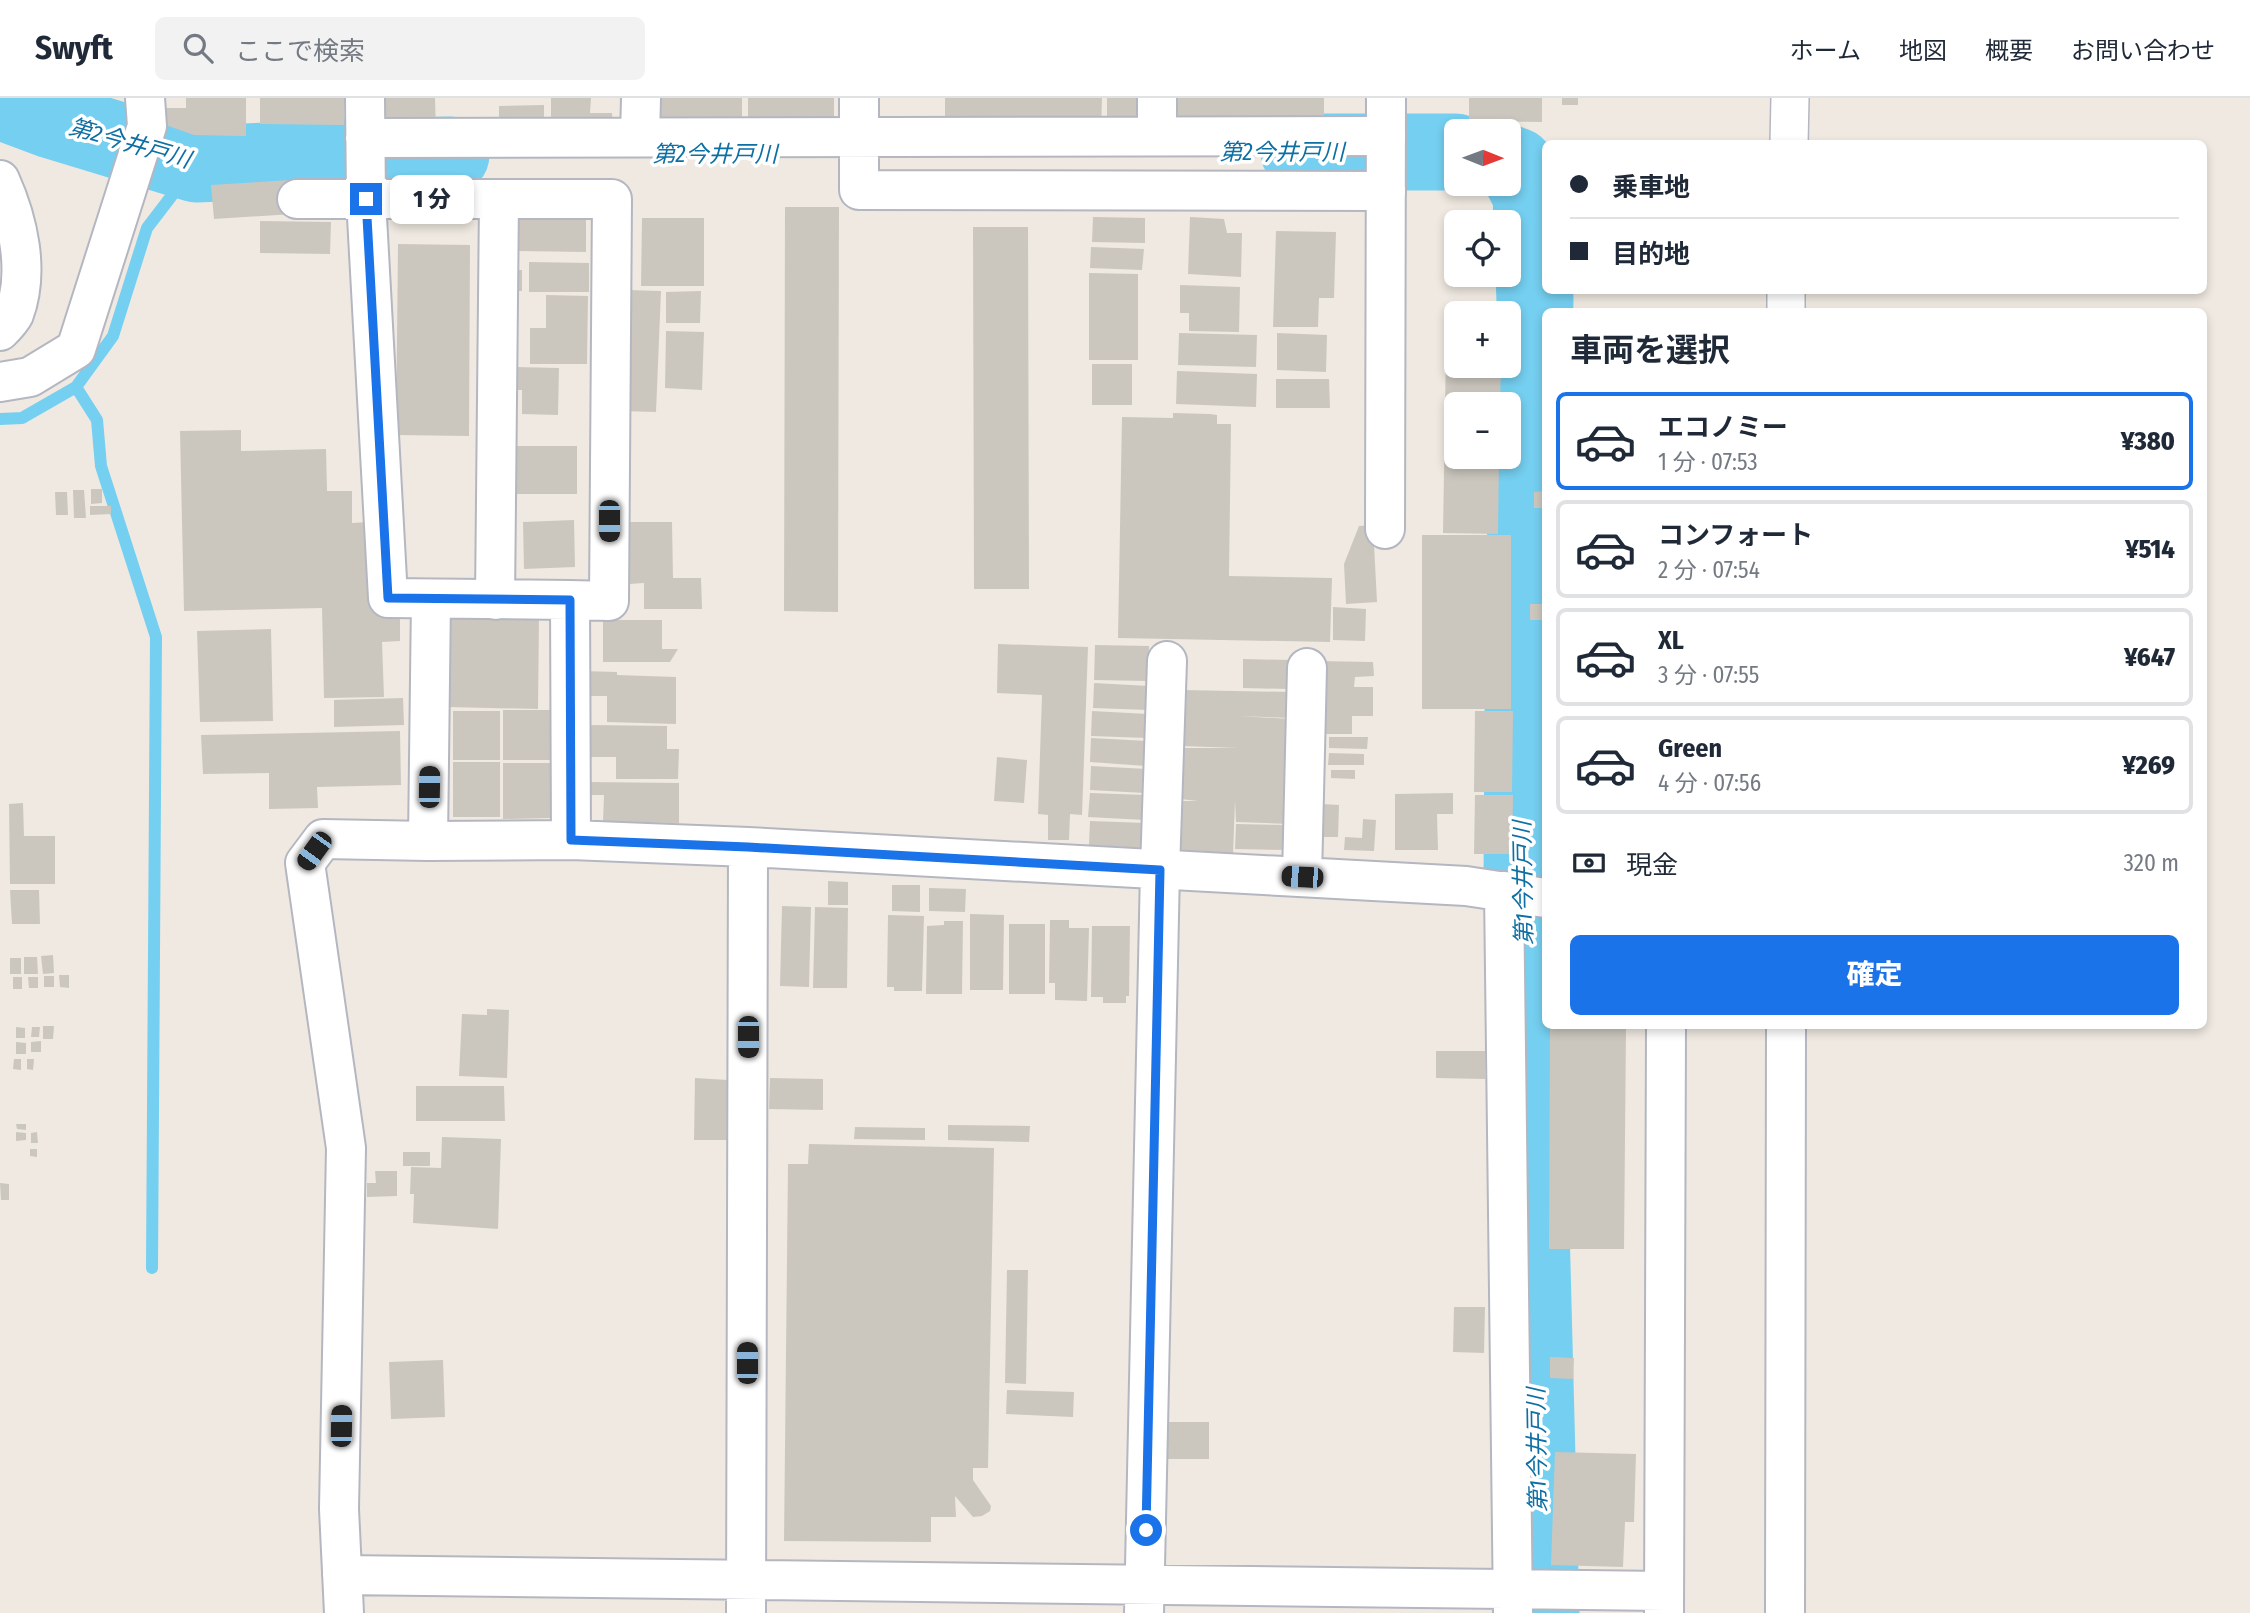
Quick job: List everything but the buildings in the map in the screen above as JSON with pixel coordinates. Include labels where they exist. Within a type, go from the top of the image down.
[{"type":"street","points":[[297,199],[366,199],[499,200],[611,199],[609,601],[388,598],[366,199],[365,98]]},
{"type":"street","points":[[640,137],[642,98]]},
{"type":"street","points":[[859,98],[859,190],[1386,189]]},
{"type":"street","points":[[1157,98],[1157,136]]},
{"type":"street","points":[[1385,529],[1386,98]]},
{"type":"street","points":[[1789,140],[1790,98]]},
{"type":"street","points":[[0,382],[30,377],[76,349],[133,169],[146,112]]},
{"type":"street","points":[[365,138],[1386,138]]},
{"type":"street","points":[[0,180],[10,203],[20,241],[19,287],[13,316],[0,331]]},
{"type":"street","points":[[495,600],[499,200]]},
{"type":"street","points":[[428,841],[431,599]]},
{"type":"street","points":[[570,600],[571,840]]},
{"type":"street","points":[[1145,1599],[1167,661]]},
{"type":"street","points":[[1302,877],[1307,668]]},
{"type":"street","points":[[344,1613],[339,1509],[346,1148],[305,863],[323,839],[571,840],[748,847],[1466,886],[1542,898]]},
{"type":"street","points":[[746,1596],[748,847]]},
{"type":"street","points":[[1506,892],[1513,1597]]},
{"type":"street","points":[[342,1575],[746,1596],[1145,1599],[1663,1598],[1666,1029]]},
{"type":"street","points":[[1785,1613],[1786,1029]]},
{"type":"waterway","name":"第2今井戸川","points":[[5,98],[11,105],[51,120],[196,164],[451,155]]},
{"type":"waterway","name":"第2今井戸川","points":[[1299,152],[1444,152]]},
{"type":"waterway","points":[[0,419],[22,418],[76,387],[113,336],[147,228],[196,164]]},
{"type":"waterway","name":"第1今井戸川","points":[[1521,176],[1531,195],[1535,301],[1524,576],[1522,879],[1541,1613]]},
{"type":"waterway","points":[[76,387],[97,420],[101,466],[156,637],[152,1268]]},
{"type":"route","points":[[366,199],[388,598],[570,600],[571,840],[1160,870],[1146,1530]]}]
